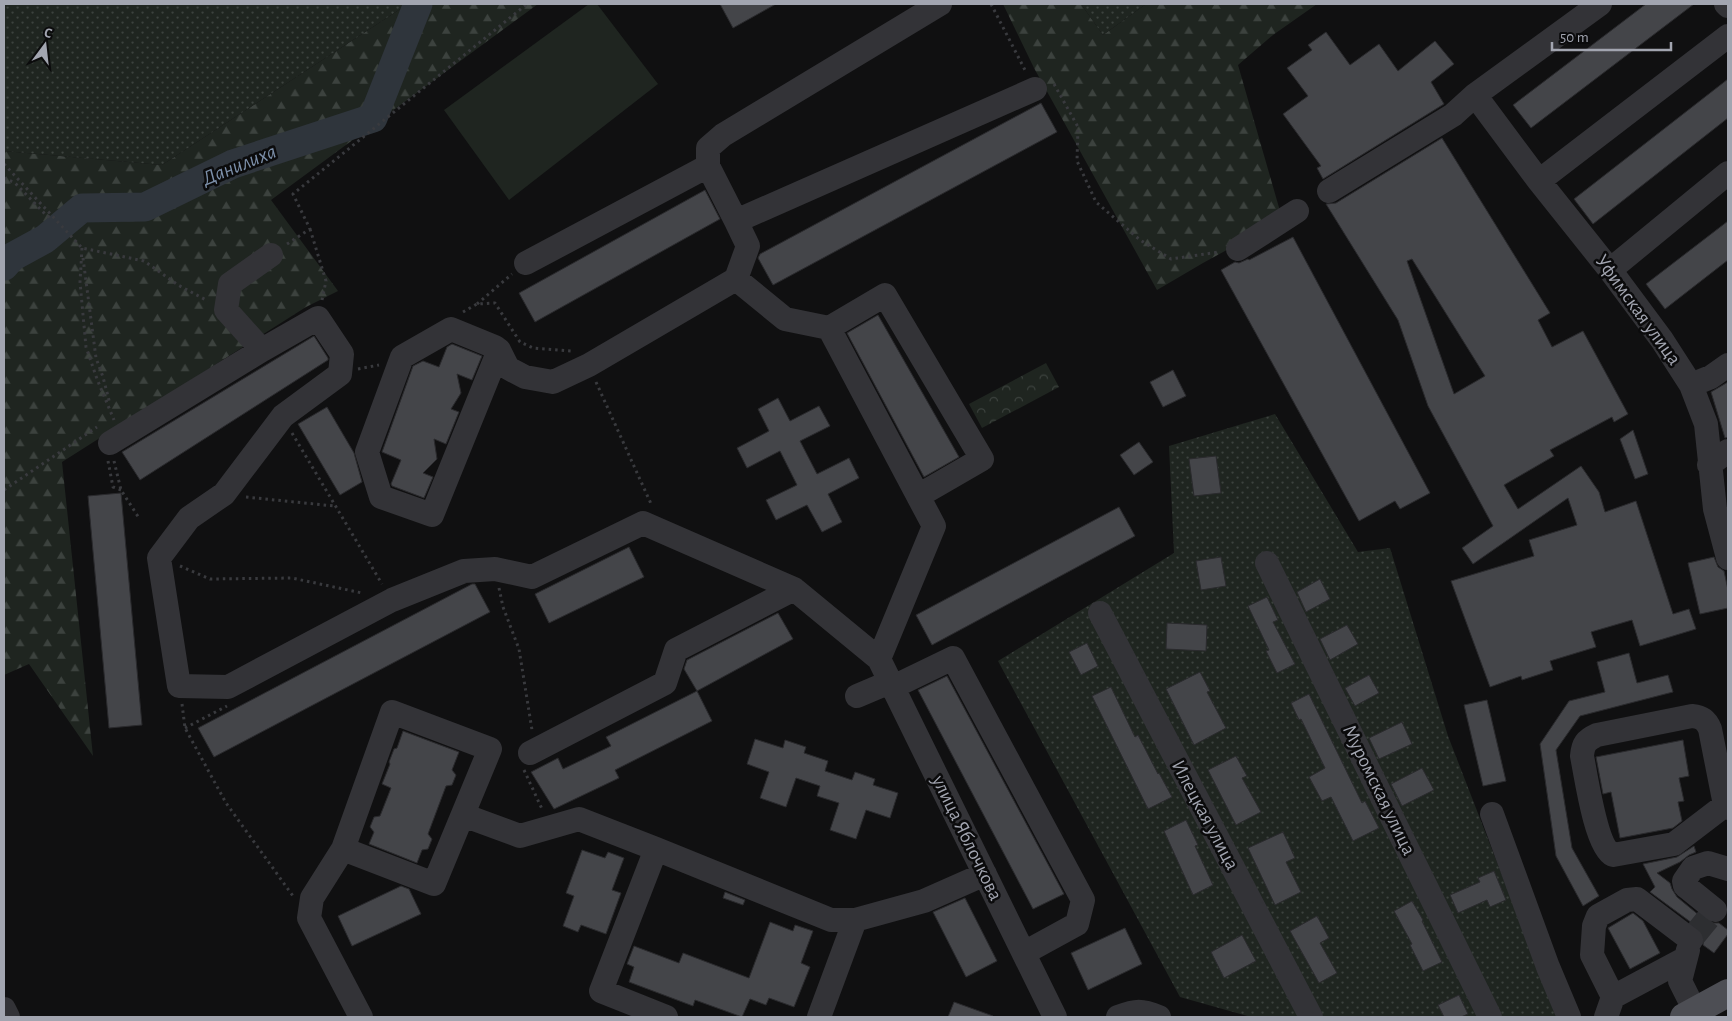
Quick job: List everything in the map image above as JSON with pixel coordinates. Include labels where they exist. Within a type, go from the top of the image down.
[{"type":"main road","points":[[1689,1014],[1728,993]]},
{"type":"street","points":[[498,350],[432,515],[381,497],[367,452],[402,357],[451,329],[498,350],[508,368],[524,377],[553,382],[589,365],[736,279],[748,246],[708,166],[708,148],[723,135],[940,4]]},
{"type":"street","points":[[1329,190],[1453,115],[1475,96],[1600,4]]},
{"type":"street","points":[[1539,181],[1728,36]]},
{"type":"street","points":[[736,221],[1035,89]]},
{"type":"street","name":"Уфимская улица","points":[[1475,96],[1539,181],[1610,270],[1662,340],[1691,385],[1706,424],[1715,509],[1728,558]]},
{"type":"street","points":[[526,263],[708,166]]},
{"type":"street","points":[[1610,270],[1728,174]]},
{"type":"street","points":[[1238,249],[1297,211]]},
{"type":"street","points":[[262,350],[226,310],[230,284],[271,255]]},
{"type":"street","points":[[736,279],[785,320],[829,328],[885,295],[982,459],[918,496]]},
{"type":"street","points":[[110,443],[318,318],[342,354],[340,374],[283,416],[224,494],[188,518],[153,556],[179,686],[228,687],[392,600],[464,572],[496,569],[532,577],[643,523],[794,589],[879,658],[934,526],[829,328]]},
{"type":"street","points":[[1691,385],[1711,377],[1728,365]]},
{"type":"street","points":[[1709,464],[1728,451]]},
{"type":"street","name":"Муромская улица","points":[[1267,564],[1490,1017]]},
{"type":"street","points":[[530,753],[665,683],[676,650],[794,589]]},
{"type":"street","name":"Илецкая улица","points":[[1100,613],[1311,1017]]},
{"type":"street","name":"улица Яблочкова","points":[[879,658],[1056,1017]]},
{"type":"street","points":[[857,696],[892,684],[953,658],[1083,900],[1077,924],[1024,953]]},
{"type":"street","points":[[343,848],[434,884],[490,748],[392,712],[343,848],[312,898],[309,918],[361,1017]]},
{"type":"street","points":[[1692,716],[1700,717],[1706,721],[1722,758],[1727,806],[1674,844],[1613,855],[1608,853],[1604,848],[1596,824],[1582,756],[1583,747],[1588,739],[1597,735],[1692,716]]},
{"type":"street","points":[[1492,814],[1548,967],[1569,1017]]},
{"type":"street","points":[[463,815],[520,836],[579,820],[831,920],[855,920],[924,900],[985,874]]},
{"type":"street","points":[[656,849],[601,991],[666,1017]]},
{"type":"street","points":[[1718,915],[1685,886],[1684,881],[1692,868],[1708,864],[1728,869]]},
{"type":"street","points":[[1637,899],[1690,945],[1610,1007],[1592,955],[1594,926],[1598,916],[1627,900],[1637,899]]},
{"type":"street","points":[[819,1017],[855,920]]},
{"type":"street","points":[[1689,1014],[1680,981],[1690,945]]},
{"type":"street","points":[[4,1009],[8,1017]]},
{"type":"street","points":[[1118,1017],[1132,1011],[1146,1011],[1159,1017]]},
{"type":"path","points":[[318,318],[326,281],[310,229],[293,194],[527,4]]},
{"type":"path","points":[[991,4],[1035,89],[1052,81],[1078,127],[1077,161],[1096,202],[1140,240],[1171,260],[1238,249]]},
{"type":"path","points":[[4,164],[52,218],[82,248],[144,261],[178,285],[226,310]]},
{"type":"path","points":[[4,178],[15,184],[46,216],[52,218]]},
{"type":"path","points":[[271,255],[310,229]]},
{"type":"path","points":[[82,248],[80,282],[86,346],[112,416]]},
{"type":"path","points":[[82,248],[96,358],[103,376],[112,416]]},
{"type":"path","points":[[477,304],[526,263]]},
{"type":"path","points":[[596,380],[663,532]]},
{"type":"path","points":[[4,490],[112,416]]},
{"type":"path","points":[[283,416],[392,600]]},
{"type":"path","points":[[110,443],[121,490],[139,518]]},
{"type":"path","points":[[110,443],[107,454],[113,487],[121,490]]},
{"type":"path","points":[[224,494],[335,506]]},
{"type":"path","points":[[153,556],[210,579],[292,578],[392,600]]},
{"type":"path","points":[[496,569],[503,607],[520,649],[534,740],[524,770],[551,828]]},
{"type":"path","points":[[185,728],[226,803],[309,918]]},
{"type":"green space","points":[[4,4],[408,4],[162,165],[4,151]]},
{"type":"green space","points":[[408,4],[538,4],[271,200],[338,291],[306,307],[62,462],[93,756],[29,664],[4,675],[4,151],[162,165]]},
{"type":"green space","points":[[589,4],[597,4],[658,84],[509,200],[444,110]]},
{"type":"green space","points":[[1003,4],[1081,4],[1103,35],[1146,4],[1317,4],[1273,35],[1238,65],[1280,211],[1256,234],[1157,290],[1034,68]]},
{"type":"green space","points":[[1081,4],[1146,4],[1103,35]]},
{"type":"green space","points":[[1046,363],[1059,387],[982,428],[969,404]]},
{"type":"green space","points":[[1275,414],[1358,552],[1390,548],[1448,736],[1557,1017],[1251,1017],[1180,997],[998,661],[1174,553],[1169,446]]},
{"type":"building","points":[[720,4],[776,4],[733,28]]},
{"type":"building","points":[[1646,4],[1694,4],[1531,128],[1513,105]]},
{"type":"building","points":[[1326,32],[1350,65],[1379,44],[1398,71],[1435,41],[1454,64],[1431,82],[1444,104],[1323,179],[1317,168],[1321,166],[1283,114],[1308,96],[1287,68],[1312,50],[1308,45]]},
{"type":"building","points":[[1728,79],[1728,118],[1593,224],[1574,199]]},
{"type":"building","points":[[1041,103],[1057,132],[773,285],[758,258],[760,254]]},
{"type":"building","points":[[1442,138],[1550,313],[1538,320],[1552,347],[1583,331],[1628,414],[1614,422],[1612,417],[1550,450],[1554,456],[1504,485],[1518,509],[1581,466],[1599,492],[1605,512],[1636,501],[1673,614],[1689,609],[1696,629],[1640,646],[1632,620],[1591,632],[1596,647],[1550,661],[1553,670],[1522,680],[1521,676],[1490,687],[1451,581],[1534,556],[1529,540],[1577,525],[1568,498],[1473,564],[1462,548],[1493,526],[1428,406],[1398,320],[1326,204],[1336,203]],"holes":[[[1412,259],[1485,376],[1454,394],[1407,261]]]},
{"type":"building","points":[[705,190],[720,219],[535,322],[519,293]]},
{"type":"building","points":[[1728,221],[1728,260],[1665,309],[1646,284]]},
{"type":"building","points":[[1293,237],[1430,493],[1400,509],[1395,501],[1359,521],[1221,270],[1235,262],[1239,263],[1249,260]]},
{"type":"building","points":[[878,315],[959,457],[924,477],[847,333]]},
{"type":"building","points":[[314,336],[328,360],[140,480],[122,452]]},
{"type":"building","points":[[452,344],[482,356],[472,380],[457,374],[461,393],[451,409],[459,412],[446,444],[434,439],[437,459],[423,473],[433,477],[424,498],[392,486],[391,484],[401,460],[382,452],[413,366],[423,361],[439,367],[447,347]]},
{"type":"building","points":[[1173,370],[1186,396],[1163,407],[1150,382]]},
{"type":"building","points":[[1728,382],[1728,437],[1725,438],[1711,392]]},
{"type":"building","points":[[778,398],[790,421],[819,406],[830,426],[800,441],[817,474],[849,458],[859,478],[828,494],[842,522],[822,532],[807,505],[776,520],[766,500],[797,485],[780,451],[747,468],[737,448],[769,431],[758,409]]},
{"type":"building","points":[[327,407],[354,453],[362,482],[340,495],[298,424]]},
{"type":"building","points":[[1633,430],[1648,474],[1635,479],[1620,439]]},
{"type":"building","points":[[1139,442],[1153,462],[1134,475],[1120,455]]},
{"type":"building","points":[[1216,456],[1221,493],[1194,496],[1189,459]]},
{"type":"building","points":[[121,493],[142,725],[109,728],[88,496]]},
{"type":"building","points":[[1119,507],[1135,536],[932,645],[916,615]]},
{"type":"building","points":[[629,547],[644,577],[549,623],[535,594]]},
{"type":"building","points":[[1221,557],[1226,586],[1201,590],[1196,561]]},
{"type":"building","points":[[1714,557],[1718,567],[1724,571],[1728,590],[1728,608],[1700,614],[1688,563]]},
{"type":"building","points":[[1320,579],[1330,599],[1306,612],[1297,592]]},
{"type":"building","points":[[475,584],[490,612],[214,757],[198,728]]},
{"type":"building","points":[[1267,597],[1278,620],[1273,622],[1295,664],[1277,673],[1266,651],[1269,650],[1248,606]]},
{"type":"building","points":[[778,613],[793,639],[697,691],[684,669],[687,660]]},
{"type":"building","points":[[1167,623],[1207,625],[1206,651],[1166,649]]},
{"type":"building","points":[[1347,625],[1358,644],[1330,660],[1320,639]]},
{"type":"building","points":[[1087,643],[1098,666],[1081,675],[1069,652]]},
{"type":"building","points":[[1629,653],[1637,683],[1668,675],[1673,692],[1580,716],[1556,750],[1572,848],[1599,896],[1583,906],[1556,856],[1540,744],[1569,701],[1605,692],[1597,662]]},
{"type":"building","points":[[1200,672],[1210,691],[1207,692],[1226,728],[1194,745],[1166,689]]},
{"type":"building","points":[[1369,675],[1379,693],[1355,706],[1345,688]]},
{"type":"building","points":[[947,676],[1064,894],[1033,909],[918,690]]},
{"type":"building","points":[[1111,687],[1135,737],[1138,735],[1172,797],[1148,809],[1092,696]]},
{"type":"building","points":[[697,691],[712,721],[615,770],[619,778],[554,809],[531,772],[558,758],[563,769],[611,746],[606,737]]},
{"type":"building","points":[[1309,694],[1362,803],[1365,801],[1379,828],[1353,841],[1331,797],[1322,801],[1309,777],[1325,768],[1291,703]]},
{"type":"building","points":[[1487,700],[1506,781],[1483,786],[1464,705]]},
{"type":"building","points":[[1402,722],[1412,744],[1379,759],[1369,738]]},
{"type":"building","points":[[403,731],[459,752],[452,770],[456,775],[452,785],[446,786],[428,834],[432,839],[428,849],[422,850],[417,863],[369,844],[374,832],[370,827],[374,817],[380,816],[391,788],[382,784],[394,749],[397,748]]},
{"type":"building","points":[[755,739],[783,748],[785,740],[806,747],[804,753],[828,761],[825,771],[852,780],[855,772],[875,779],[873,785],[898,793],[890,818],[866,810],[856,839],[830,830],[839,803],[817,796],[820,786],[796,778],[786,807],[760,798],[769,772],[747,764]]},
{"type":"building","points":[[1683,740],[1689,776],[1679,778],[1684,801],[1678,802],[1682,821],[1673,828],[1620,838],[1611,792],[1603,794],[1596,757]]},
{"type":"building","points":[[1236,756],[1247,776],[1242,778],[1261,812],[1236,825],[1208,770]]},
{"type":"building","points":[[1422,768],[1434,790],[1402,806],[1391,784]]},
{"type":"building","points":[[1186,820],[1198,845],[1195,846],[1213,885],[1193,895],[1164,831]]},
{"type":"building","points":[[1283,832],[1295,858],[1286,862],[1301,892],[1275,905],[1248,848]]},
{"type":"building","points":[[1694,846],[1696,852],[1657,873],[1670,883],[1677,897],[1706,921],[1719,923],[1728,930],[1728,934],[1714,953],[1703,945],[1704,935],[1700,929],[1650,892],[1655,887],[1643,864],[1677,857]]},
{"type":"building","points":[[582,850],[605,858],[608,852],[624,858],[612,890],[621,893],[606,934],[581,925],[578,932],[563,926],[574,896],[566,893]]},
{"type":"building","points":[[1494,871],[1506,900],[1490,907],[1487,900],[1458,913],[1450,895],[1480,882],[1478,878]]},
{"type":"building","points":[[401,886],[409,889],[421,914],[352,946],[338,916]]},
{"type":"building","points":[[725,892],[745,900],[743,905],[723,898]]},
{"type":"building","points":[[965,898],[997,961],[966,977],[933,912]]},
{"type":"building","points":[[1412,901],[1442,962],[1423,971],[1410,945],[1412,944],[1394,911]]},
{"type":"building","points":[[1633,913],[1643,921],[1660,953],[1630,969],[1608,928]]},
{"type":"building","points":[[1317,916],[1329,938],[1320,943],[1337,973],[1319,983],[1290,931]]},
{"type":"building","points":[[770,922],[793,931],[795,925],[813,931],[801,963],[810,967],[794,1007],[769,998],[766,1005],[750,999],[742,1017],[695,1000],[693,1006],[629,982],[634,967],[627,964],[634,946],[679,963],[683,953],[749,978]]},
{"type":"building","points":[[1125,928],[1142,964],[1088,990],[1071,953]]},
{"type":"building","points":[[1242,935],[1256,961],[1224,978],[1211,952]]},
{"type":"building","points":[[1459,995],[1468,1014],[1461,1017],[1444,1017],[1438,1005]]},
{"type":"building","points":[[954,1002],[993,1016],[948,1017]]},
{"type":"waterway","name":"Данилиха","points":[[4,266],[12,257],[45,239],[82,208],[145,207],[233,164],[373,118],[418,4]]},
{"type":"tunnel","points":[[1693,937],[1710,916]]}]
